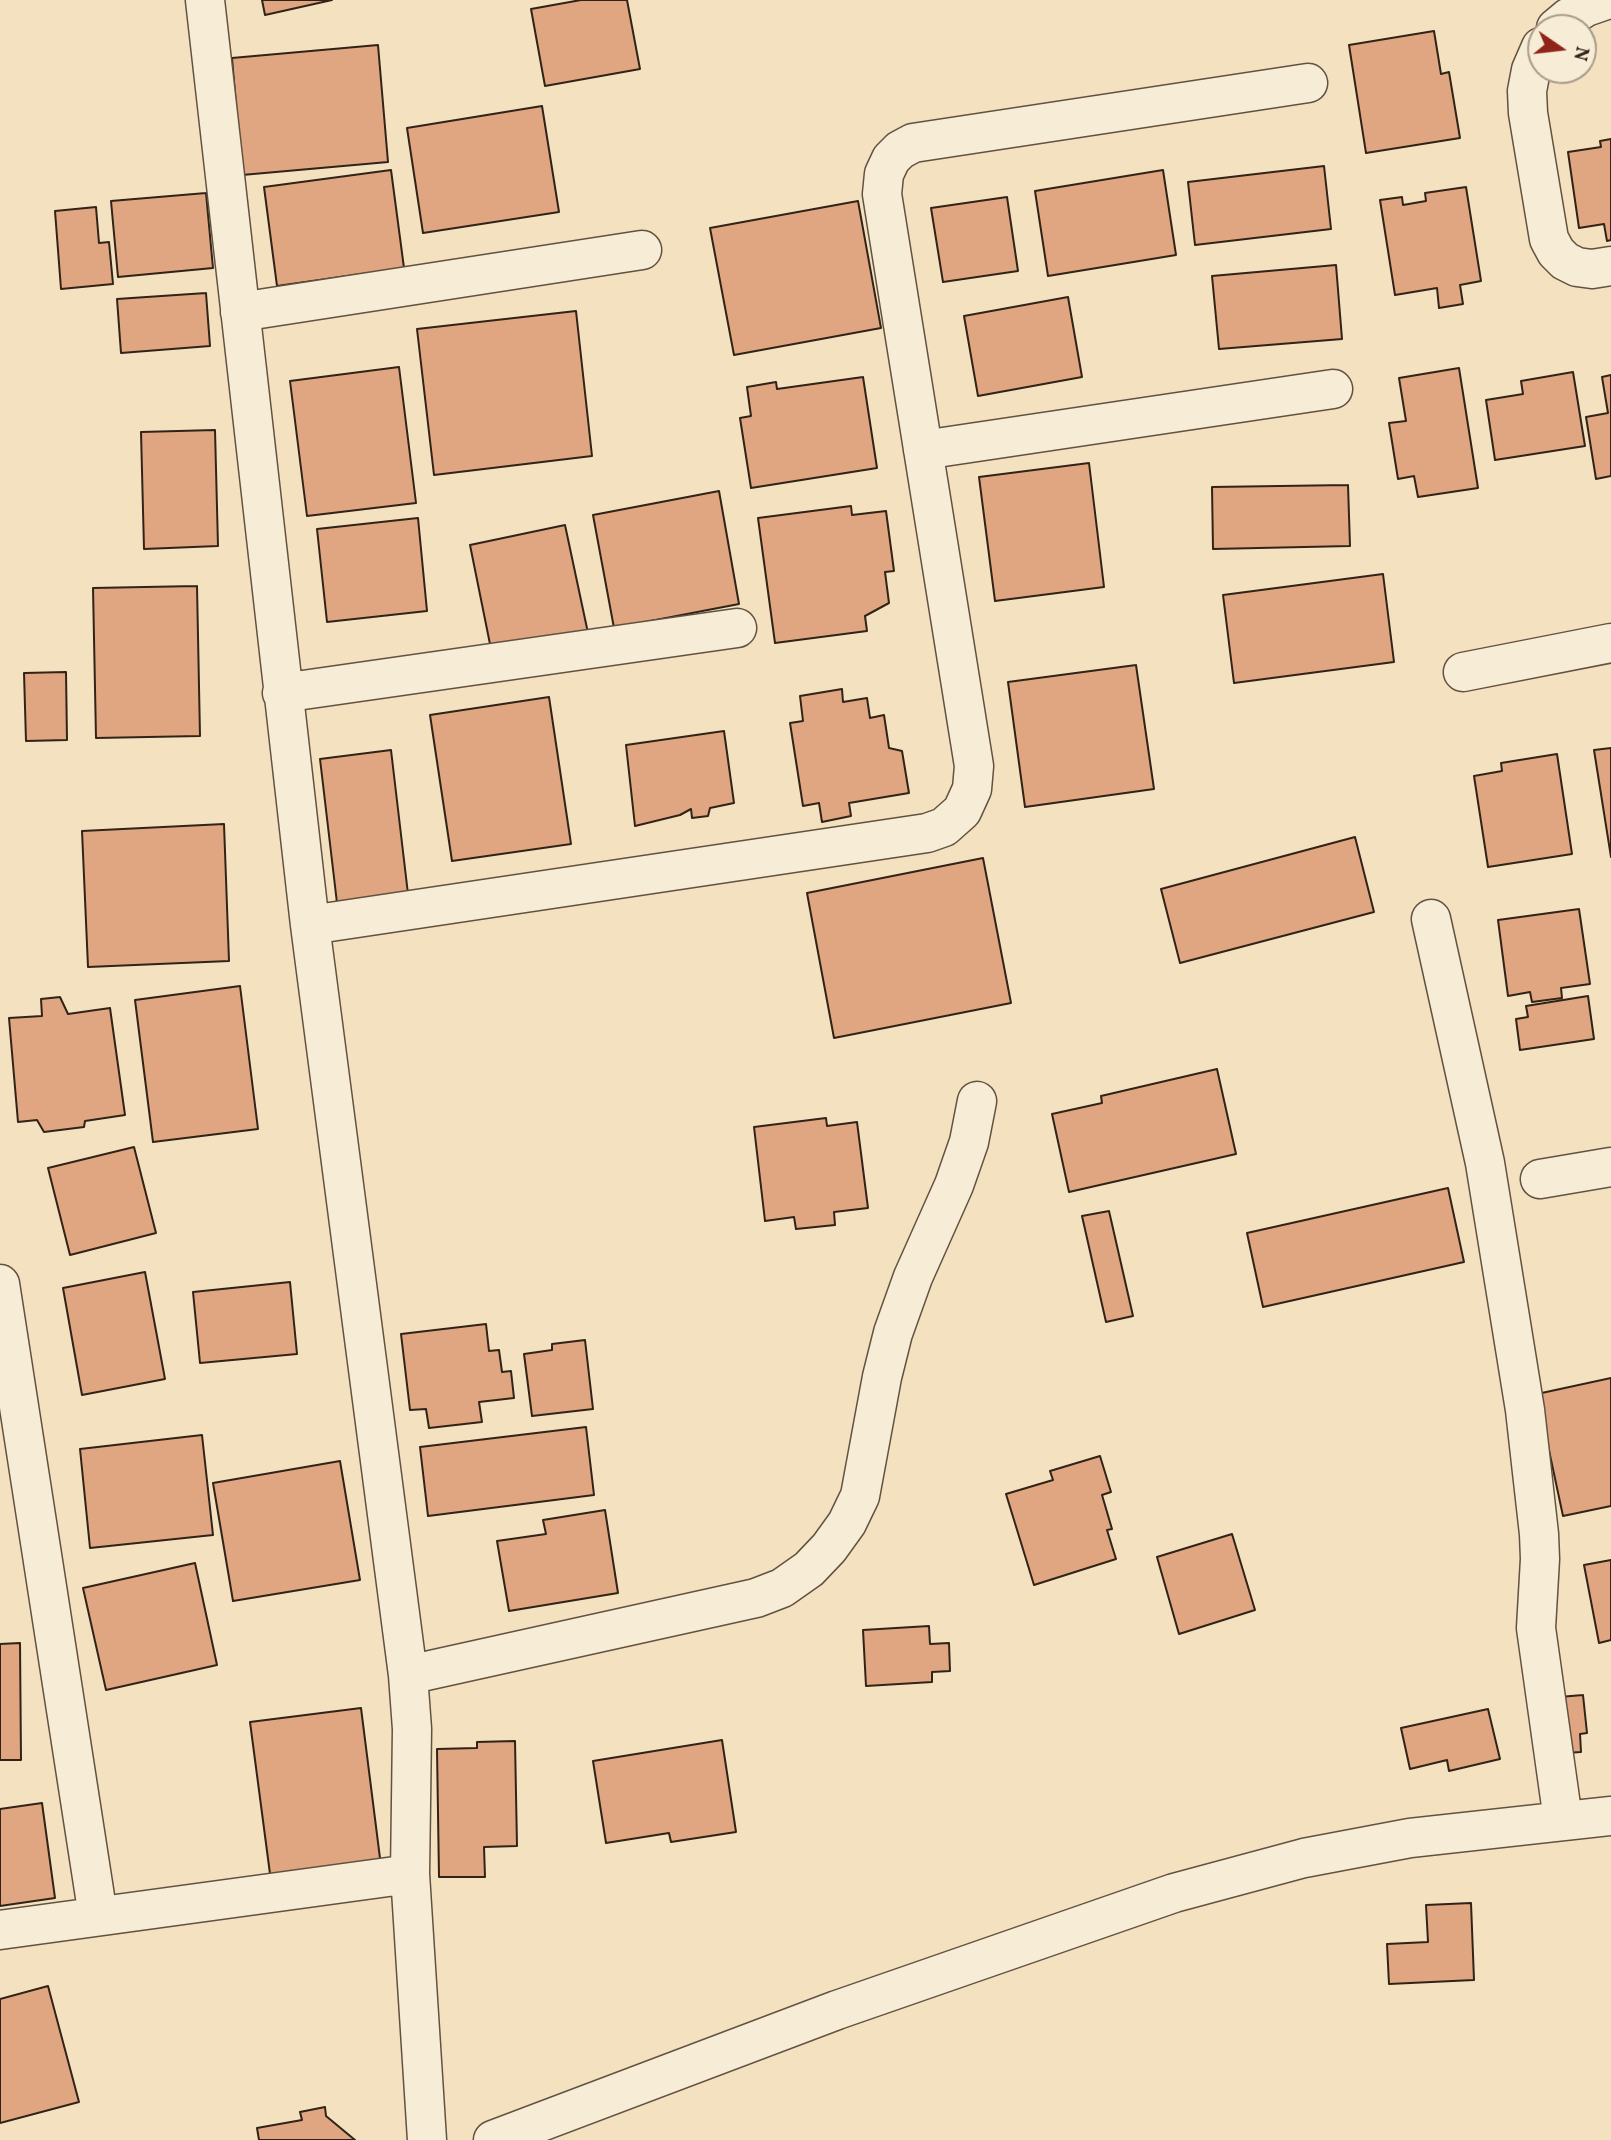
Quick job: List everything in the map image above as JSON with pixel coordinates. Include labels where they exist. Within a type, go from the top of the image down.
[{"type":"street","points":[[205,0],[310,925],[408,1675],[412,1741],[410,1874],[427,2140]]},
{"type":"street","points":[[1566,14],[1606,0]]},
{"type":"street","points":[[310,925],[927,834],[944,827],[961,811],[967,800],[972,789],[974,766],[883,194],[884,174],[891,159],[900,150],[913,144],[1308,83]]},
{"type":"street","points":[[1528,84],[1528,113],[1549,239],[1556,252],[1577,267],[1592,269],[1611,266]]},
{"type":"street","points":[[240,312],[642,250]]},
{"type":"street","points":[[923,450],[1333,389]]},
{"type":"street","points":[[282,693],[737,628]]},
{"type":"street","points":[[1463,672],[1611,643]]},
{"type":"street","points":[[1431,919],[1485,1163],[1523,1396],[1539,1534],[1535,1628],[1563,1820]]},
{"type":"street","points":[[408,1675],[757,1598],[782,1588],[808,1569],[829,1548],[847,1523],[860,1496],[893,1333],[913,1278],[954,1185],[969,1142],[977,1101]]},
{"type":"street","points":[[1540,1178],[1611,1167]]},
{"type":"street","points":[[0,1284],[98,1916]]},
{"type":"street","points":[[493,2140],[837,2010],[1174,1893],[1304,1857],[1410,1838],[1611,1816]]},
{"type":"street","points":[[0,1930],[410,1874]]},
{"type":"building","points":[[262,0],[332,0],[265,15]]},
{"type":"building","points":[[581,0],[627,0],[640,69],[545,86],[531,9]]},
{"type":"building","points":[[1434,31],[1441,74],[1449,72],[1460,138],[1366,153],[1349,45]]},
{"type":"building","points":[[378,45],[388,162],[242,175],[232,58]]},
{"type":"building","points":[[542,106],[559,212],[423,233],[407,128]]},
{"type":"building","points":[[1611,139],[1611,240],[1607,241],[1604,224],[1579,228],[1568,152],[1601,147],[1600,141]]},
{"type":"building","points":[[1324,166],[1331,229],[1195,245],[1188,182]]},
{"type":"building","points":[[391,170],[404,268],[277,286],[264,187]]},
{"type":"building","points":[[1163,170],[1176,255],[1048,276],[1035,191]]},
{"type":"building","points":[[1466,187],[1481,281],[1460,285],[1463,304],[1439,308],[1437,288],[1395,295],[1380,200],[1402,197],[1403,205],[1426,201],[1425,193]]},
{"type":"building","points":[[206,193],[213,268],[118,277],[111,201]]},
{"type":"building","points":[[1007,197],[1018,271],[943,282],[931,208]]},
{"type":"building","points":[[858,201],[881,328],[734,355],[710,228]]},
{"type":"building","points":[[96,207],[99,243],[109,242],[113,284],[61,289],[55,211]]},
{"type":"building","points":[[1336,265],[1342,339],[1219,349],[1212,276]]},
{"type":"building","points":[[206,293],[210,346],[121,353],[117,299]]},
{"type":"building","points":[[1068,297],[1082,377],[978,396],[964,316]]},
{"type":"building","points":[[576,311],[592,456],[434,475],[417,329]]},
{"type":"building","points":[[399,367],[416,503],[307,516],[290,381]]},
{"type":"building","points":[[1459,368],[1478,488],[1418,497],[1414,476],[1398,479],[1389,423],[1406,421],[1399,378]]},
{"type":"building","points":[[1573,372],[1585,446],[1495,460],[1486,400],[1523,394],[1521,381]]},
{"type":"building","points":[[1611,375],[1611,476],[1596,479],[1586,417],[1608,413],[1602,377]]},
{"type":"building","points":[[863,377],[877,468],[751,488],[740,418],[751,416],[747,387],[776,382],[777,389]]},
{"type":"building","points":[[215,430],[218,546],[144,549],[141,432]]},
{"type":"building","points":[[1089,463],[1104,587],[995,601],[979,477]]},
{"type":"building","points":[[1348,485],[1350,546],[1213,549],[1212,487]]},
{"type":"building","points":[[719,491],[739,604],[614,628],[593,515]]},
{"type":"building","points":[[851,506],[852,515],[886,511],[894,571],[885,572],[889,603],[865,616],[867,631],[775,643],[758,518]]},
{"type":"building","points":[[418,518],[427,611],[327,622],[317,529]]},
{"type":"building","points":[[565,525],[588,633],[492,654],[470,545]]},
{"type":"building","points":[[1383,574],[1394,662],[1234,683],[1223,595]]},
{"type":"building","points":[[197,586],[200,736],[96,738],[93,588]]},
{"type":"building","points":[[1136,665],[1154,789],[1025,807],[1008,682]]},
{"type":"building","points":[[66,672],[67,740],[26,741],[24,673]]},
{"type":"building","points":[[842,689],[843,702],[867,698],[870,718],[884,715],[889,748],[902,751],[909,793],[849,803],[851,816],[822,822],[819,803],[803,806],[790,723],[803,721],[800,696]]},
{"type":"building","points":[[549,697],[571,844],[452,861],[430,715]]},
{"type":"building","points":[[724,731],[734,803],[710,808],[708,816],[692,818],[691,809],[680,815],[635,826],[626,745]]},
{"type":"building","points":[[1611,748],[1611,857],[1594,750]]},
{"type":"building","points":[[391,750],[408,894],[337,903],[320,759]]},
{"type":"building","points":[[1557,754],[1572,854],[1488,867],[1474,776],[1502,771],[1501,763]]},
{"type":"building","points":[[224,824],[229,961],[88,967],[82,831]]},
{"type":"building","points":[[1355,837],[1374,912],[1180,963],[1161,889]]},
{"type":"building","points":[[983,858],[1011,1003],[834,1038],[807,893]]},
{"type":"building","points":[[1579,909],[1590,984],[1561,988],[1562,998],[1532,1002],[1530,992],[1508,996],[1498,920]]},
{"type":"building","points":[[240,986],[258,1129],[153,1142],[135,1000]]},
{"type":"building","points":[[1588,996],[1594,1039],[1520,1050],[1516,1019],[1528,1017],[1526,1006]]},
{"type":"building","points":[[60,997],[68,1014],[110,1008],[125,1115],[85,1121],[84,1127],[44,1132],[37,1120],[18,1122],[9,1018],[42,1016],[41,999]]},
{"type":"building","points":[[1217,1069],[1236,1154],[1069,1192],[1052,1114],[1102,1103],[1101,1096]]},
{"type":"building","points":[[826,1118],[827,1126],[857,1122],[868,1208],[834,1212],[835,1225],[796,1229],[794,1217],[765,1221],[754,1127]]},
{"type":"building","points":[[134,1147],[156,1233],[70,1255],[48,1168]]},
{"type":"building","points":[[1448,1188],[1464,1262],[1263,1307],[1247,1233]]},
{"type":"building","points":[[1109,1211],[1133,1316],[1106,1322],[1082,1216]]},
{"type":"building","points":[[145,1272],[165,1379],[82,1395],[63,1288]]},
{"type":"building","points":[[290,1282],[297,1354],[200,1363],[193,1292]]},
{"type":"building","points":[[486,1324],[489,1351],[499,1350],[502,1372],[511,1371],[514,1398],[479,1402],[482,1422],[429,1428],[426,1409],[410,1410],[401,1334]]},
{"type":"building","points":[[585,1340],[593,1409],[532,1416],[524,1354],[552,1350],[552,1344]]},
{"type":"building","points":[[1611,1378],[1611,1506],[1563,1516],[1537,1394]]},
{"type":"building","points":[[586,1427],[594,1495],[428,1516],[420,1447]]},
{"type":"building","points":[[202,1435],[213,1535],[90,1548],[80,1449]]},
{"type":"building","points":[[1100,1456],[1111,1492],[1102,1495],[1112,1529],[1107,1530],[1116,1559],[1034,1585],[1006,1494],[1053,1480],[1050,1471]]},
{"type":"building","points":[[340,1461],[360,1580],[233,1601],[213,1483]]},
{"type":"building","points":[[605,1510],[618,1593],[509,1611],[497,1541],[546,1534],[543,1520]]},
{"type":"building","points":[[1232,1534],[1255,1610],[1179,1634],[1157,1557]]},
{"type":"building","points":[[1611,1560],[1611,1640],[1599,1643],[1584,1565]]},
{"type":"building","points":[[195,1563],[217,1665],[106,1690],[83,1588]]},
{"type":"building","points":[[929,1626],[930,1644],[949,1643],[950,1671],[932,1672],[932,1682],[866,1686],[863,1630]]},
{"type":"building","points":[[20,1643],[21,1760],[0,1760],[0,1644]]},
{"type":"building","points":[[1583,1695],[1587,1733],[1580,1734],[1581,1752],[1565,1753],[1559,1697]]},
{"type":"building","points":[[361,1708],[382,1874],[272,1889],[250,1722]]},
{"type":"building","points":[[1488,1709],[1500,1759],[1449,1771],[1447,1760],[1410,1769],[1401,1728]]},
{"type":"building","points":[[722,1740],[736,1832],[671,1842],[669,1833],[606,1843],[593,1761]]},
{"type":"building","points":[[515,1741],[517,1846],[484,1847],[485,1877],[439,1877],[437,1749],[477,1748],[477,1742]]},
{"type":"building","points":[[42,1803],[55,1898],[0,1906],[0,1809]]},
{"type":"building","points":[[1471,1903],[1474,1980],[1389,1984],[1387,1944],[1428,1942],[1426,1905]]},
{"type":"building","points":[[48,1986],[79,2102],[0,2123],[0,1999]]},
{"type":"building","points":[[325,2107],[326,2116],[355,2140],[259,2140],[257,2128],[302,2120],[300,2112]]}]
